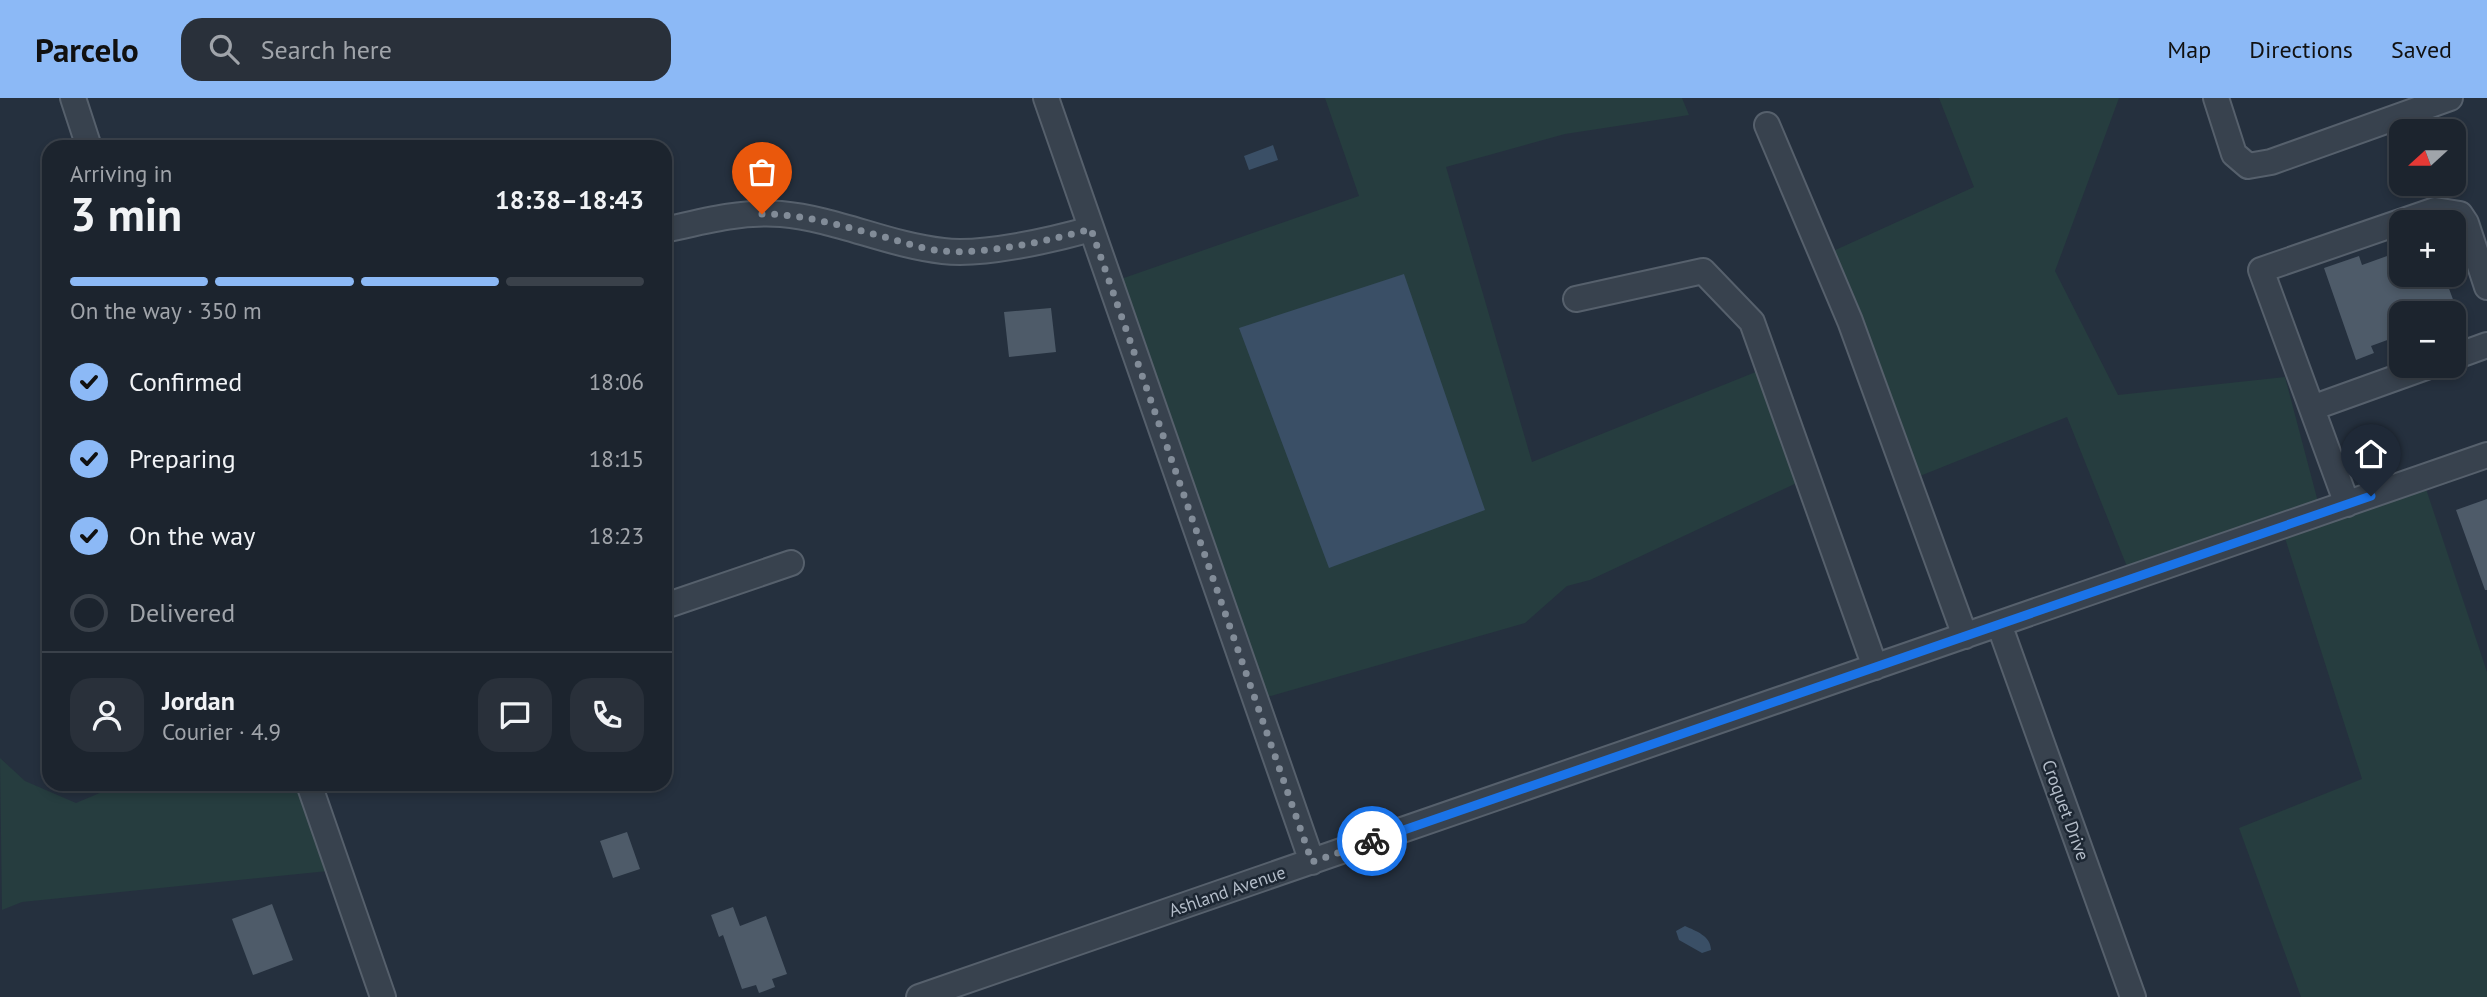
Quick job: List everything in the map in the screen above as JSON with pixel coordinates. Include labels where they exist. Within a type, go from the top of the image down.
[{"type":"street","points":[[73,98],[87,140]]},
{"type":"street","points":[[1046,98],[1312,862]]},
{"type":"street","points":[[2216,98],[2234,154],[2248,166],[2271,162],[2450,98]]},
{"type":"street","points":[[1767,125],[1850,321],[1965,636]]},
{"type":"street","points":[[2347,504],[2261,270],[2435,210],[2460,215],[2466,223],[2487,287]]},
{"type":"street","points":[[672,228],[722,217],[781,214],[943,251],[969,252],[1059,238],[1091,229]]},
{"type":"street","points":[[1576,299],[1703,271],[1752,322],[1875,667]]},
{"type":"street","points":[[2466,353],[2487,345]]},
{"type":"street","points":[[2312,408],[2396,378]]},
{"type":"street","name":"Ashland Avenue","points":[[919,997],[2487,455]]},
{"type":"street","points":[[672,604],[790,563]]},
{"type":"street","name":"Croquet Drive","points":[[1999,624],[2133,997]]},
{"type":"street","points":[[311,791],[383,997]]},
{"type":"green space","points":[[1325,98],[1682,98],[1689,115],[1565,134],[1446,167],[1532,462],[1778,363],[1818,473],[1590,580],[1567,586],[1525,623],[1267,697],[1121,279],[1359,196]]},
{"type":"green space","points":[[1939,98],[2119,98],[2055,271],[2118,395],[2285,377],[2318,502],[2128,569],[2067,417],[1920,476],[1831,252],[1974,187]]},
{"type":"green space","points":[[2425,486],[2487,672],[2487,997],[2301,997],[2239,828],[2362,779],[2284,535]]},
{"type":"green space","points":[[0,758],[25,781],[42,788],[42,791],[76,803],[104,791],[299,791],[328,871],[22,902],[2,910]]},
{"type":"water","points":[[1273,145],[1278,160],[1249,170],[1244,156]]},
{"type":"water","points":[[1404,274],[1485,510],[1329,568],[1239,328]]},
{"type":"water","points":[[1685,926],[1706,938],[1711,950],[1702,953],[1679,940],[1676,931]]},
{"type":"building","points":[[2389,255],[2389,287],[2448,287],[2454,301],[2389,301],[2389,339],[2371,346],[2374,353],[2356,360],[2324,268],[2359,256],[2362,265]]},
{"type":"building","points":[[1051,308],[1056,352],[1009,357],[1004,312]]},
{"type":"building","points":[[2487,499],[2487,590],[2485,590],[2456,510]]},
{"type":"building","points":[[627,832],[640,869],[613,878],[600,841]]},
{"type":"building","points":[[272,904],[293,960],[253,975],[232,919]]},
{"type":"building","points":[[733,907],[740,926],[766,916],[787,974],[772,979],[775,987],[759,993],[756,985],[742,989],[723,935],[719,937],[711,915]]},
{"type":"way so far","points":[[762,214],[781,214],[821,221],[943,251],[969,252],[1059,238],[1091,229],[1312,862],[1372,841]]},
{"type":"route","points":[[1372,841],[2371,496]]}]
